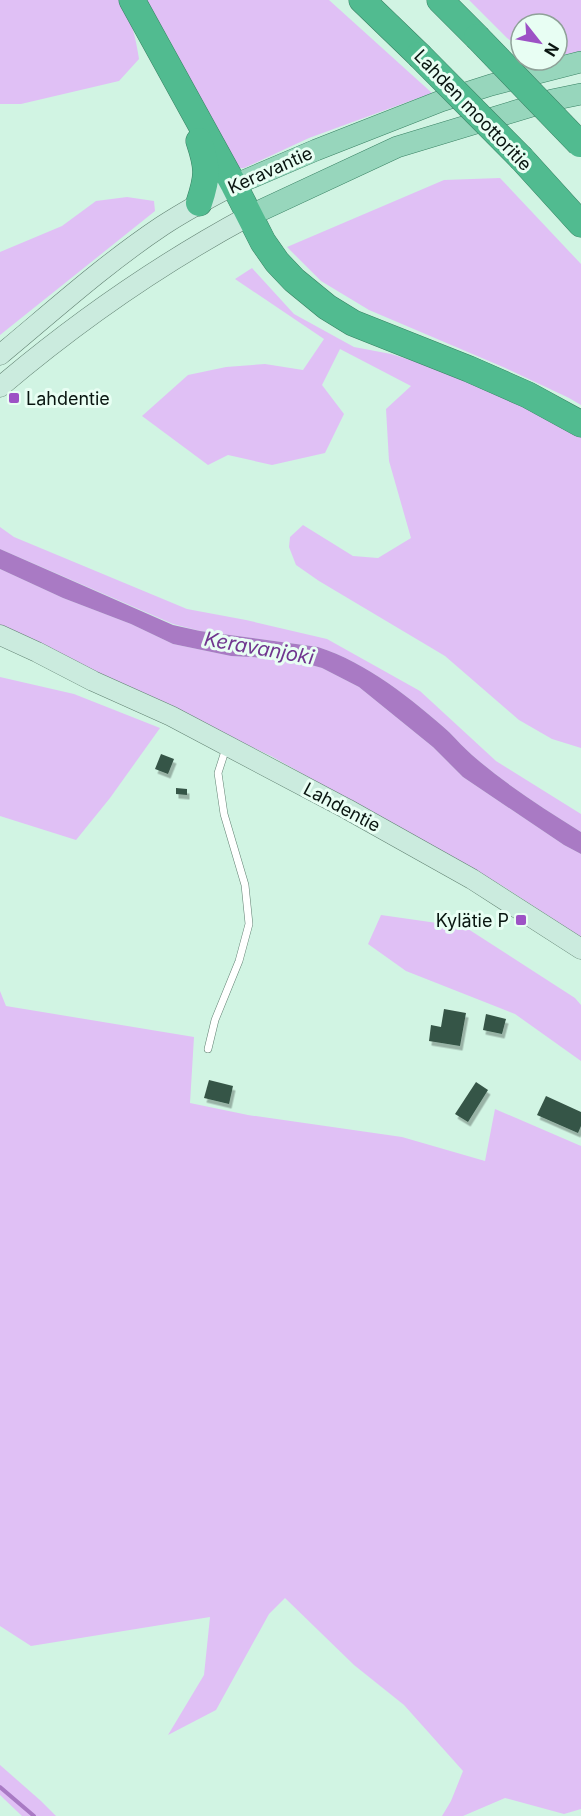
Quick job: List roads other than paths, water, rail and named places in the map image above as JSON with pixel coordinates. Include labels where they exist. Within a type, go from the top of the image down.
[{"type":"highway","points":[[132,0],[263,242],[294,280],[327,307],[353,323],[528,395],[581,424]]},
{"type":"highway","name":"Lahden moottoritie","points":[[362,0],[522,159],[581,224]]},
{"type":"highway","points":[[440,0],[580,145]]},
{"type":"highway","points":[[189,106],[207,172],[199,203]]},
{"type":"main road","name":"Keravantie","points":[[0,355],[125,252],[199,203],[234,185],[441,101],[491,85],[581,62]]},
{"type":"main road","name":"Keravantie","points":[[0,387],[97,310],[143,278],[183,252],[249,216],[396,147],[552,100],[581,94]]},
{"type":"main road","name":"Lahdentie","points":[[0,635],[227,745],[347,809],[472,879],[581,949]]},
{"type":"main road","name":"Lahdentie","points":[[0,650],[93,681]]},
{"type":"lane","points":[[208,1049],[215,1020],[239,961],[249,924],[245,885],[224,814],[218,773],[227,745]]},
{"type":"water","name":"Keravanjoki","points":[[0,549],[173,625],[200,631],[318,647],[354,662],[388,683],[419,707],[498,776],[581,832],[581,854],[463,777],[433,747],[359,687],[322,668],[290,659],[231,656],[173,644],[0,569]]},
{"type":"waterway","points":[[0,1787],[34,1816]]},
{"type":"place","name":"Lahdentie","points":[[14,398]]},
{"type":"place","name":"Kylätie P","points":[[521,920]]}]
